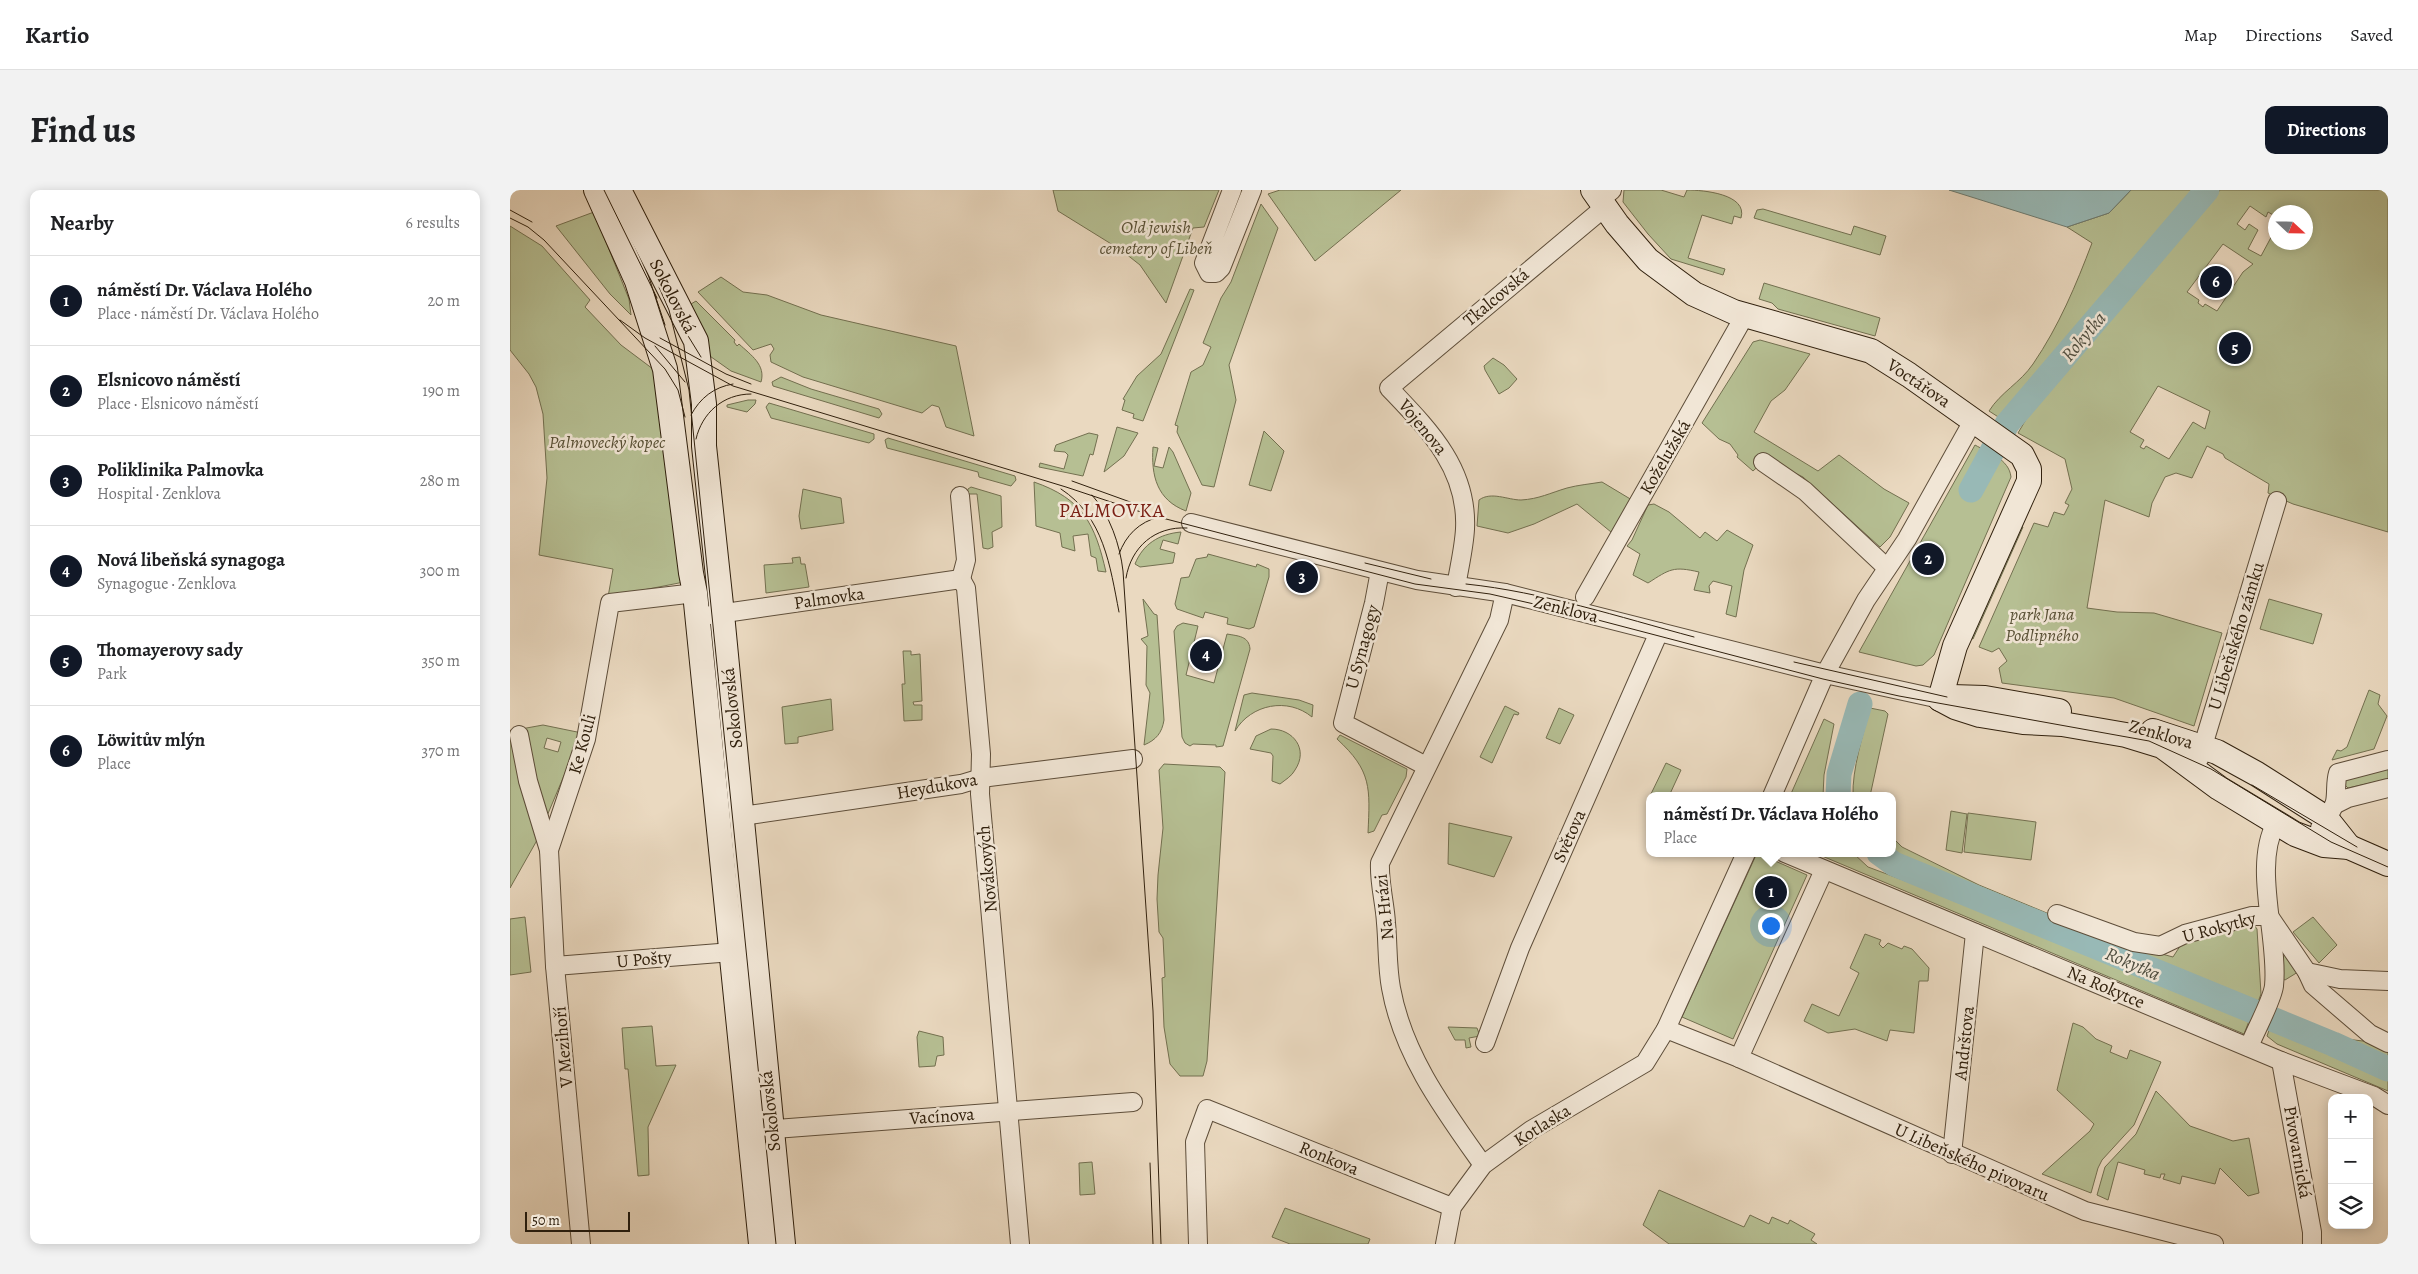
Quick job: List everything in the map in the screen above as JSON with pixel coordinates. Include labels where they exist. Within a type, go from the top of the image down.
[{"type":"main road","name":"Sokolovská","points":[[596,190],[637,281],[665,369],[690,573],[698,616],[732,952],[761,1130],[783,1244]]},
{"type":"main road","name":"Sokolovská","points":[[619,190],[696,341],[704,404],[704,446],[742,816],[761,1130],[761,1244]]},
{"type":"main road","name":"Voctářova","points":[[1602,197],[1635,246],[1660,270],[1694,294],[1720,307],[1871,351],[2014,448],[2026,461],[2029,469],[2029,481],[1955,646],[1940,699]]},
{"type":"main road","name":"Zenklova","points":[[1940,699],[1954,697],[1985,698],[2100,718],[2203,746],[2330,811],[2350,848]]},
{"type":"main road","name":"Zenklova","points":[[1940,699],[1955,707],[1980,715],[2029,722],[2062,724],[2149,741],[2167,748],[2195,771],[2276,823],[2312,842],[2350,848],[2388,864]]},
{"type":"street","points":[[1232,190],[1204,263],[1209,273],[1216,273],[1221,268],[1252,190]]},
{"type":"street","name":"Tkalcovská","points":[[1389,388],[1585,221],[1602,197]]},
{"type":"street","name":"Koželužská","points":[[1585,597],[1745,315]]},
{"type":"street","name":"Vojenova","points":[[1389,388],[1437,440],[1452,464],[1459,482],[1463,500],[1465,530],[1456,587]]},
{"type":"street","points":[[1774,792],[1825,674],[1866,600],[1979,426]]},
{"type":"street","points":[[1763,462],[1805,491],[1887,568]]},
{"type":"street","name":"Novákových","points":[[960,496],[966,560],[961,579],[966,588],[981,754],[980,794],[1020,1244]]},
{"type":"street","name":"U Libeňského zámku","points":[[2195,771],[2277,501]]},
{"type":"street","name":"Zenklova","points":[[1191,523],[1417,580],[1505,593],[1825,674],[1940,699]]},
{"type":"street","name":"U Synagogy","points":[[1380,571],[1374,603],[1343,723],[1426,766]]},
{"type":"street","name":"Palmovka","points":[[698,616],[961,579]]},
{"type":"street","name":"Ke Kouli","points":[[549,850],[586,739],[610,603],[695,593]]},
{"type":"street","name":"Na Hrázi","points":[[1483,1165],[1422,1076],[1401,1023],[1390,986],[1380,863],[1499,620],[1505,593]]},
{"type":"street","name":"Světova","points":[[1486,1043],[1520,948],[1659,632]]},
{"type":"street","points":[[519,735],[528,780],[549,850]]},
{"type":"street","name":"Heydukova","points":[[742,816],[961,784],[981,778],[1133,759]]},
{"type":"street","points":[[2312,842],[2330,811],[2338,773],[2388,760]]},
{"type":"street","points":[[2330,811],[2348,798],[2388,788]]},
{"type":"street","points":[[2249,1047],[2274,988],[2266,867],[2270,834],[2276,823]]},
{"type":"street","name":"V Mezihoří","points":[[549,850],[555,966],[580,1244]]},
{"type":"street","name":"Kotlaska","points":[[1445,1244],[1452,1207],[1483,1165],[1542,1124],[1645,1063],[1666,1029],[1744,857]]},
{"type":"street","name":"Na Rokytce","points":[[1794,857],[2281,1061],[2374,1096],[2388,1105]]},
{"type":"street","points":[[1739,1058],[1824,870]]},
{"type":"street","name":"U Rokytky","points":[[2057,914],[2134,942],[2160,946],[2185,934],[2252,916],[2269,916]]},
{"type":"street","points":[[2269,916],[2308,972],[2313,985],[2370,1034],[2388,1042]]},
{"type":"street","name":"Andrštova","points":[[1952,1154],[1975,933]]},
{"type":"street","name":"U Pošty","points":[[555,966],[732,952]]},
{"type":"street","points":[[2308,972],[2340,980],[2388,981]]},
{"type":"street","name":"U Libeňského pivovaru","points":[[1666,1029],[1739,1058],[1952,1154],[2085,1211],[2214,1244]]},
{"type":"street","name":"Pivovarnická","points":[[2281,1061],[2312,1232],[2312,1244]]},
{"type":"street","name":"Vacínova","points":[[761,1130],[1133,1102]]},
{"type":"street","name":"Ronkova","points":[[1198,1244],[1195,1142],[1207,1109],[1452,1207]]},
{"type":"green space","name":"Old jewish cemetery of Libeň","points":[[1053,190],[1219,190],[1204,227],[1193,228],[1166,303],[1140,265],[1121,250],[1058,211]]},
{"type":"green space","points":[[1280,190],[1401,190],[1315,261],[1268,194]]},
{"type":"green space","points":[[1624,190],[1661,190],[1684,197],[1687,190],[1703,191],[1723,195],[1738,203],[1741,210],[1741,218],[1734,216],[1732,224],[1702,215],[1688,258],[1725,269],[1723,275],[1671,259],[1623,202]]},
{"type":"green space","points":[[2131,190],[2199,190],[2003,420],[1989,411],[1999,398],[2028,371],[2042,350],[2066,305],[2092,243],[2067,227],[2109,213]]},
{"type":"green space","name":"park Jana Podlipného","points":[[2220,190],[2388,190],[2388,532],[2293,504],[2268,493],[2269,484],[2225,458],[2223,454],[2207,446],[2192,478],[2176,473],[2165,477],[2152,503],[2149,517],[2105,500],[2087,608],[2117,612],[2154,613],[2222,633],[2194,726],[2114,698],[2002,683],[1999,668],[2007,661],[1999,648],[1992,652],[1979,647],[2034,523],[2048,527],[2054,512],[2064,515],[2069,505],[2065,503],[2072,489],[2065,459],[2018,433],[2038,399]],"holes":[[[2223,244],[2253,264],[2243,272],[2217,311],[2205,304],[2203,307],[2198,303],[2199,300],[2187,292]],[[2158,386],[2210,411],[2205,429],[2193,422],[2169,459],[2146,446],[2144,449],[2140,447],[2144,440],[2130,432]]]},
{"type":"green space","points":[[1261,204],[1278,228],[1229,365],[1236,400],[1214,487],[1202,485],[1177,432],[1178,426],[1175,425],[1191,372],[1203,365],[1211,347],[1203,343],[1221,298],[1231,282]]},
{"type":"green space","points":[[1763,209],[1851,235],[1854,226],[1886,236],[1880,255],[1754,218],[1757,210]]},
{"type":"green space","points":[[594,212],[629,299],[631,315],[610,294],[556,226]]},
{"type":"green space","name":"Palmovecký kopec","points":[[510,226],[542,246],[590,300],[585,307],[621,345],[661,375],[689,581],[608,597],[613,569],[539,555],[547,478],[543,414],[536,387],[529,374],[510,350]]},
{"type":"green space","points":[[721,277],[743,292],[767,295],[821,315],[956,346],[974,436],[946,427],[939,407],[932,405],[922,413],[803,377],[771,362],[770,355],[774,349],[771,344],[753,350],[698,292]]},
{"type":"green space","points":[[1764,283],[1880,318],[1875,336],[1778,309],[1772,303],[1759,299]]},
{"type":"green space","points":[[1190,289],[1194,290],[1143,421],[1133,418],[1134,414],[1122,410],[1125,400],[1123,399],[1137,376],[1161,354]]},
{"type":"green space","points":[[696,301],[735,340],[734,342],[737,346],[739,344],[753,356],[761,370],[761,382],[731,371],[707,354],[703,331],[691,304]]},
{"type":"green space","points":[[1760,340],[1810,354],[1785,390],[1771,401],[1754,432],[1818,471],[1839,455],[1884,489],[1909,503],[1890,537],[1880,547],[1803,477],[1766,459],[1753,471],[1737,457],[1738,455],[1730,444],[1719,439],[1702,423],[1753,342]]},
{"type":"green space","points":[[1493,358],[1504,365],[1517,379],[1509,388],[1499,394],[1484,366]]},
{"type":"green space","points":[[781,377],[811,389],[879,409],[882,414],[879,418],[773,386],[772,382]]},
{"type":"green space","points":[[756,400],[755,404],[747,412],[727,407],[727,405]]},
{"type":"green space","points":[[769,403],[874,434],[874,439],[869,443],[771,418],[766,407]]},
{"type":"green space","points":[[1117,427],[1138,433],[1124,456],[1104,472]]},
{"type":"green space","points":[[1264,431],[1284,451],[1271,491],[1249,485]]},
{"type":"green space","points":[[1089,433],[1098,435],[1093,455],[1090,454],[1083,476],[1039,467],[1040,463],[1064,469],[1068,455],[1065,452],[1054,451],[1056,445]]},
{"type":"green space","points":[[888,438],[1015,476],[1016,480],[1011,486],[979,477],[978,472],[887,448],[885,440]]},
{"type":"green space","points":[[1975,445],[2002,461],[2011,477],[1934,655],[1923,665],[1916,666],[1859,652]]},
{"type":"green space","points":[[1153,447],[1158,448],[1154,466],[1163,468],[1169,447],[1173,452],[1191,493],[1186,511],[1176,506],[1162,494],[1153,468]]},
{"type":"green space","points":[[1034,482],[1064,496],[1084,515],[1097,540],[1106,572],[1098,571],[1096,558],[1091,556],[1088,534],[1073,536],[1075,551],[1062,547],[1060,533],[1036,526]]},
{"type":"green space","points":[[1602,482],[1632,500],[1611,532],[1577,504],[1534,524],[1508,533],[1477,526],[1479,500],[1484,497],[1494,496],[1521,500],[1539,497],[1571,487]]},
{"type":"green space","points":[[971,487],[1001,496],[1002,527],[992,532],[993,547],[988,549],[983,548],[977,494],[967,494],[968,489]]},
{"type":"green space","points":[[803,489],[841,498],[844,523],[801,529],[799,516]]},
{"type":"green space","points":[[1654,504],[1669,512],[1700,538],[1705,532],[1717,541],[1727,530],[1753,545],[1744,570],[1736,617],[1726,614],[1732,586],[1713,581],[1709,586],[1710,593],[1694,590],[1699,572],[1683,569],[1672,570],[1648,583],[1633,575],[1640,554],[1627,546],[1632,540],[1648,505]]},
{"type":"green space","points":[[2020,527],[2023,527],[1973,639],[1971,638]]},
{"type":"green space","points":[[1181,532],[1178,544],[1163,540],[1160,549],[1175,553],[1173,563],[1140,567],[1135,564],[1142,551],[1153,541],[1166,535]]},
{"type":"green space","points":[[1208,554],[1256,567],[1257,564],[1269,569],[1269,577],[1254,627],[1249,629],[1227,624],[1228,618],[1205,612],[1203,618],[1177,609],[1175,604],[1181,578],[1189,577],[1196,559],[1207,557]]},
{"type":"green space","points":[[800,557],[801,564],[805,564],[809,587],[766,593],[764,565],[793,563],[792,558]]},
{"type":"green space","points":[[1143,599],[1154,614],[1157,615],[1164,720],[1158,736],[1144,745],[1150,693],[1146,685],[1147,646],[1141,639],[1148,636]]},
{"type":"green space","points":[[2269,599],[2322,614],[2313,644],[2260,629]]},
{"type":"green space","points":[[1183,623],[1198,626],[1186,675],[1214,683],[1227,634],[1242,637],[1248,641],[1250,649],[1223,746],[1193,744],[1190,746],[1185,743],[1182,737],[1174,631],[1177,626]]},
{"type":"green space","points":[[903,651],[911,651],[911,655],[920,654],[922,701],[913,702],[914,705],[922,705],[922,720],[904,721],[902,684],[905,684]]},
{"type":"green space","points":[[2369,690],[2380,695],[2378,704],[2387,716],[2374,749],[2332,760],[2337,750],[2341,751],[2347,747]]},
{"type":"green space","points":[[1252,693],[1299,700],[1313,705],[1312,717],[1292,707],[1270,706],[1250,715],[1235,731],[1244,695]]},
{"type":"green space","points":[[831,699],[833,730],[798,737],[798,743],[785,744],[782,707]]},
{"type":"green space","points":[[1505,706],[1519,713],[1518,715],[1514,714],[1492,763],[1480,757]]},
{"type":"green space","points":[[1559,708],[1574,715],[1560,744],[1546,738]]},
{"type":"green space","points":[[1870,708],[1885,711],[1888,714],[1871,792],[1853,792],[1861,740]]},
{"type":"green space","points":[[1824,719],[1834,724],[1824,775],[1823,792],[1792,792]]},
{"type":"green space","points":[[543,725],[582,733],[536,842],[510,888],[510,731]],"holes":[[[547,738],[561,742],[558,752],[544,748]]]},
{"type":"green space","points":[[1271,729],[1286,732],[1292,736],[1299,748],[1299,762],[1295,770],[1280,784],[1272,781],[1273,756],[1271,753],[1250,749],[1256,736]]},
{"type":"green space","points":[[1340,735],[1407,769],[1406,777],[1387,814],[1382,815],[1374,831],[1368,833],[1369,804],[1366,781],[1357,761],[1337,739]]},
{"type":"green space","points":[[1666,763],[1681,770],[1671,792],[1652,792]]},
{"type":"green space","points":[[1164,764],[1220,767],[1225,772],[1207,1061],[1203,1076],[1180,1076],[1170,1064],[1164,1027],[1162,978],[1165,977],[1163,938],[1159,932],[1157,899],[1163,828],[1159,770]]},
{"type":"green space","points":[[2388,768],[2388,779],[2348,788],[2344,784],[2345,780]]},
{"type":"green space","points":[[1951,811],[1967,814],[1962,853],[1946,850]]},
{"type":"green space","points":[[1968,813],[2036,822],[2031,860],[1964,852]]},
{"type":"green space","points":[[1449,823],[1512,837],[1494,877],[1448,864]]},
{"type":"green space","points":[[1896,841],[1902,847],[1979,885],[2117,942],[2173,957],[2184,940],[2252,922],[2257,929],[2261,994],[2255,1010],[1895,857]]},
{"type":"green space","points":[[1755,857],[1766,857],[1807,875],[1733,1039],[1682,1017]]},
{"type":"green space","points":[[1824,857],[1857,857],[1868,867],[2104,955],[2251,1016],[2244,1034]]},
{"type":"green space","points":[[525,917],[531,972],[510,975],[510,919]]},
{"type":"green space","points":[[2313,917],[2337,945],[2319,963],[2293,932]]},
{"type":"green space","points":[[1865,934],[1881,940],[1879,944],[1883,948],[1888,943],[1902,949],[1904,946],[1912,949],[1929,968],[1928,981],[1919,981],[1914,1033],[1890,1030],[1887,1041],[1855,1029],[1828,1033],[1804,1021],[1812,1004],[1839,1016],[1859,973],[1850,968]]},
{"type":"green space","points":[[2280,947],[2298,972],[2285,980],[2283,979]]},
{"type":"green space","points":[[2274,1016],[2346,1039],[2388,1044],[2388,1091],[2277,1044],[2267,1036]]},
{"type":"green space","points":[[2073,1023],[2083,1027],[2096,1039],[2112,1046],[2110,1052],[2127,1059],[2130,1050],[2161,1062],[2134,1125],[2102,1160],[2091,1193],[2042,1174],[2090,1131],[2094,1124],[2057,1090]]},
{"type":"green space","points":[[652,1026],[656,1066],[676,1065],[648,1127],[649,1175],[638,1176],[628,1069],[625,1069],[622,1028]]},
{"type":"green space","points":[[1448,1027],[1477,1028],[1480,1036],[1469,1038],[1471,1047],[1466,1048],[1465,1040],[1455,1040]]},
{"type":"green space","points":[[919,1031],[943,1037],[944,1055],[937,1056],[935,1066],[919,1067],[917,1037]]},
{"type":"green space","points":[[2156,1091],[2190,1126],[2233,1141],[2249,1138],[2259,1193],[2248,1196],[2220,1168],[2215,1184],[2182,1176],[2180,1184],[2163,1179],[2165,1174],[2161,1174],[2160,1178],[2144,1174],[2145,1170],[2118,1162],[2108,1200],[2097,1195],[2105,1167],[2136,1134]]},
{"type":"green space","points":[[1092,1162],[1095,1194],[1080,1195],[1079,1163]]},
{"type":"green space","points":[[1659,1190],[1744,1227],[1750,1215],[1769,1224],[1772,1217],[1788,1224],[1790,1220],[1815,1234],[1811,1240],[1817,1244],[1669,1244],[1643,1225]]},
{"type":"green space","points":[[1285,1208],[1370,1239],[1368,1244],[1290,1244],[1272,1237]]},
{"type":"water","points":[[1949,190],[2131,190],[2109,213],[2067,227]]},
{"type":"waterway","name":"Rokytka","points":[[1971,490],[2007,424],[2207,190]]},
{"type":"waterway","name":"Rokytka","points":[[1838,792],[1839,774],[1860,704]]},
{"type":"waterway","name":"Rokytka","points":[[1884,857],[1894,864],[2333,1044],[2388,1069]]},
{"type":"tram line","points":[[604,190],[657,298]]},
{"type":"tram line","points":[[510,210],[532,222]]},
{"type":"tram line","points":[[510,218],[528,227],[544,240],[665,369],[678,390],[685,417]]},
{"type":"tram line","points":[[659,287],[669,310],[689,390],[776,1244]]},
{"type":"tram line","points":[[654,292],[665,325]]},
{"type":"tram line","points":[[674,313],[701,357]]},
{"type":"tram line","points":[[620,320],[645,338],[733,386],[1066,487],[1147,514],[1415,584],[1490,594],[1556,609],[1823,679],[1899,696],[2149,741],[2211,769],[2331,842],[2388,867]]},
{"type":"tram line","points":[[660,338],[726,374],[751,384]]},
{"type":"tram line","points":[[655,346],[685,382]]},
{"type":"tram line","points":[[691,415],[708,394],[726,385],[733,384]]},
{"type":"tram line","points":[[696,439],[703,421],[715,407],[731,397],[751,394]]},
{"type":"tram line","points":[[1072,481],[1133,503]]},
{"type":"tram line","points":[[1061,489],[1075,500],[1096,528],[1108,560],[1119,612]]},
{"type":"tram line","points":[[1092,495],[1109,521],[1119,551],[1123,571],[1153,1011],[1161,1244]]},
{"type":"tram line","points":[[1119,554],[1125,541],[1134,530],[1145,522],[1159,517]]},
{"type":"tram line","points":[[1126,578],[1133,557],[1146,541],[1165,531],[1175,528],[1187,528]]},
{"type":"tram line","points":[[1365,563],[1431,579]]},
{"type":"tram line","points":[[1466,584],[1552,599],[1694,637]]},
{"type":"tram line","points":[[1794,662],[1947,697]]},
{"type":"tram line","points":[[2252,785],[2357,847]]},
{"type":"tram line","points":[[1150,1163],[1153,1244]]},
{"type":"place","name":"Löwitův mlýn","points":[[2216,282]]},
{"type":"place","name":"Thomayerovy sady","points":[[2235,348]]},
{"type":"place","name":"Elsnicovo náměstí","points":[[1928,559]]},
{"type":"place","name":"Poliklinika Palmovka","points":[[1302,577]]},
{"type":"place","name":"Nová libeňská synagoga","points":[[1206,655]]},
{"type":"place","name":"náměstí Dr. Václava Holého","points":[[1771,892]]},
{"type":"district","name":"PALMOVKA","points":[[1112,510]]}]
